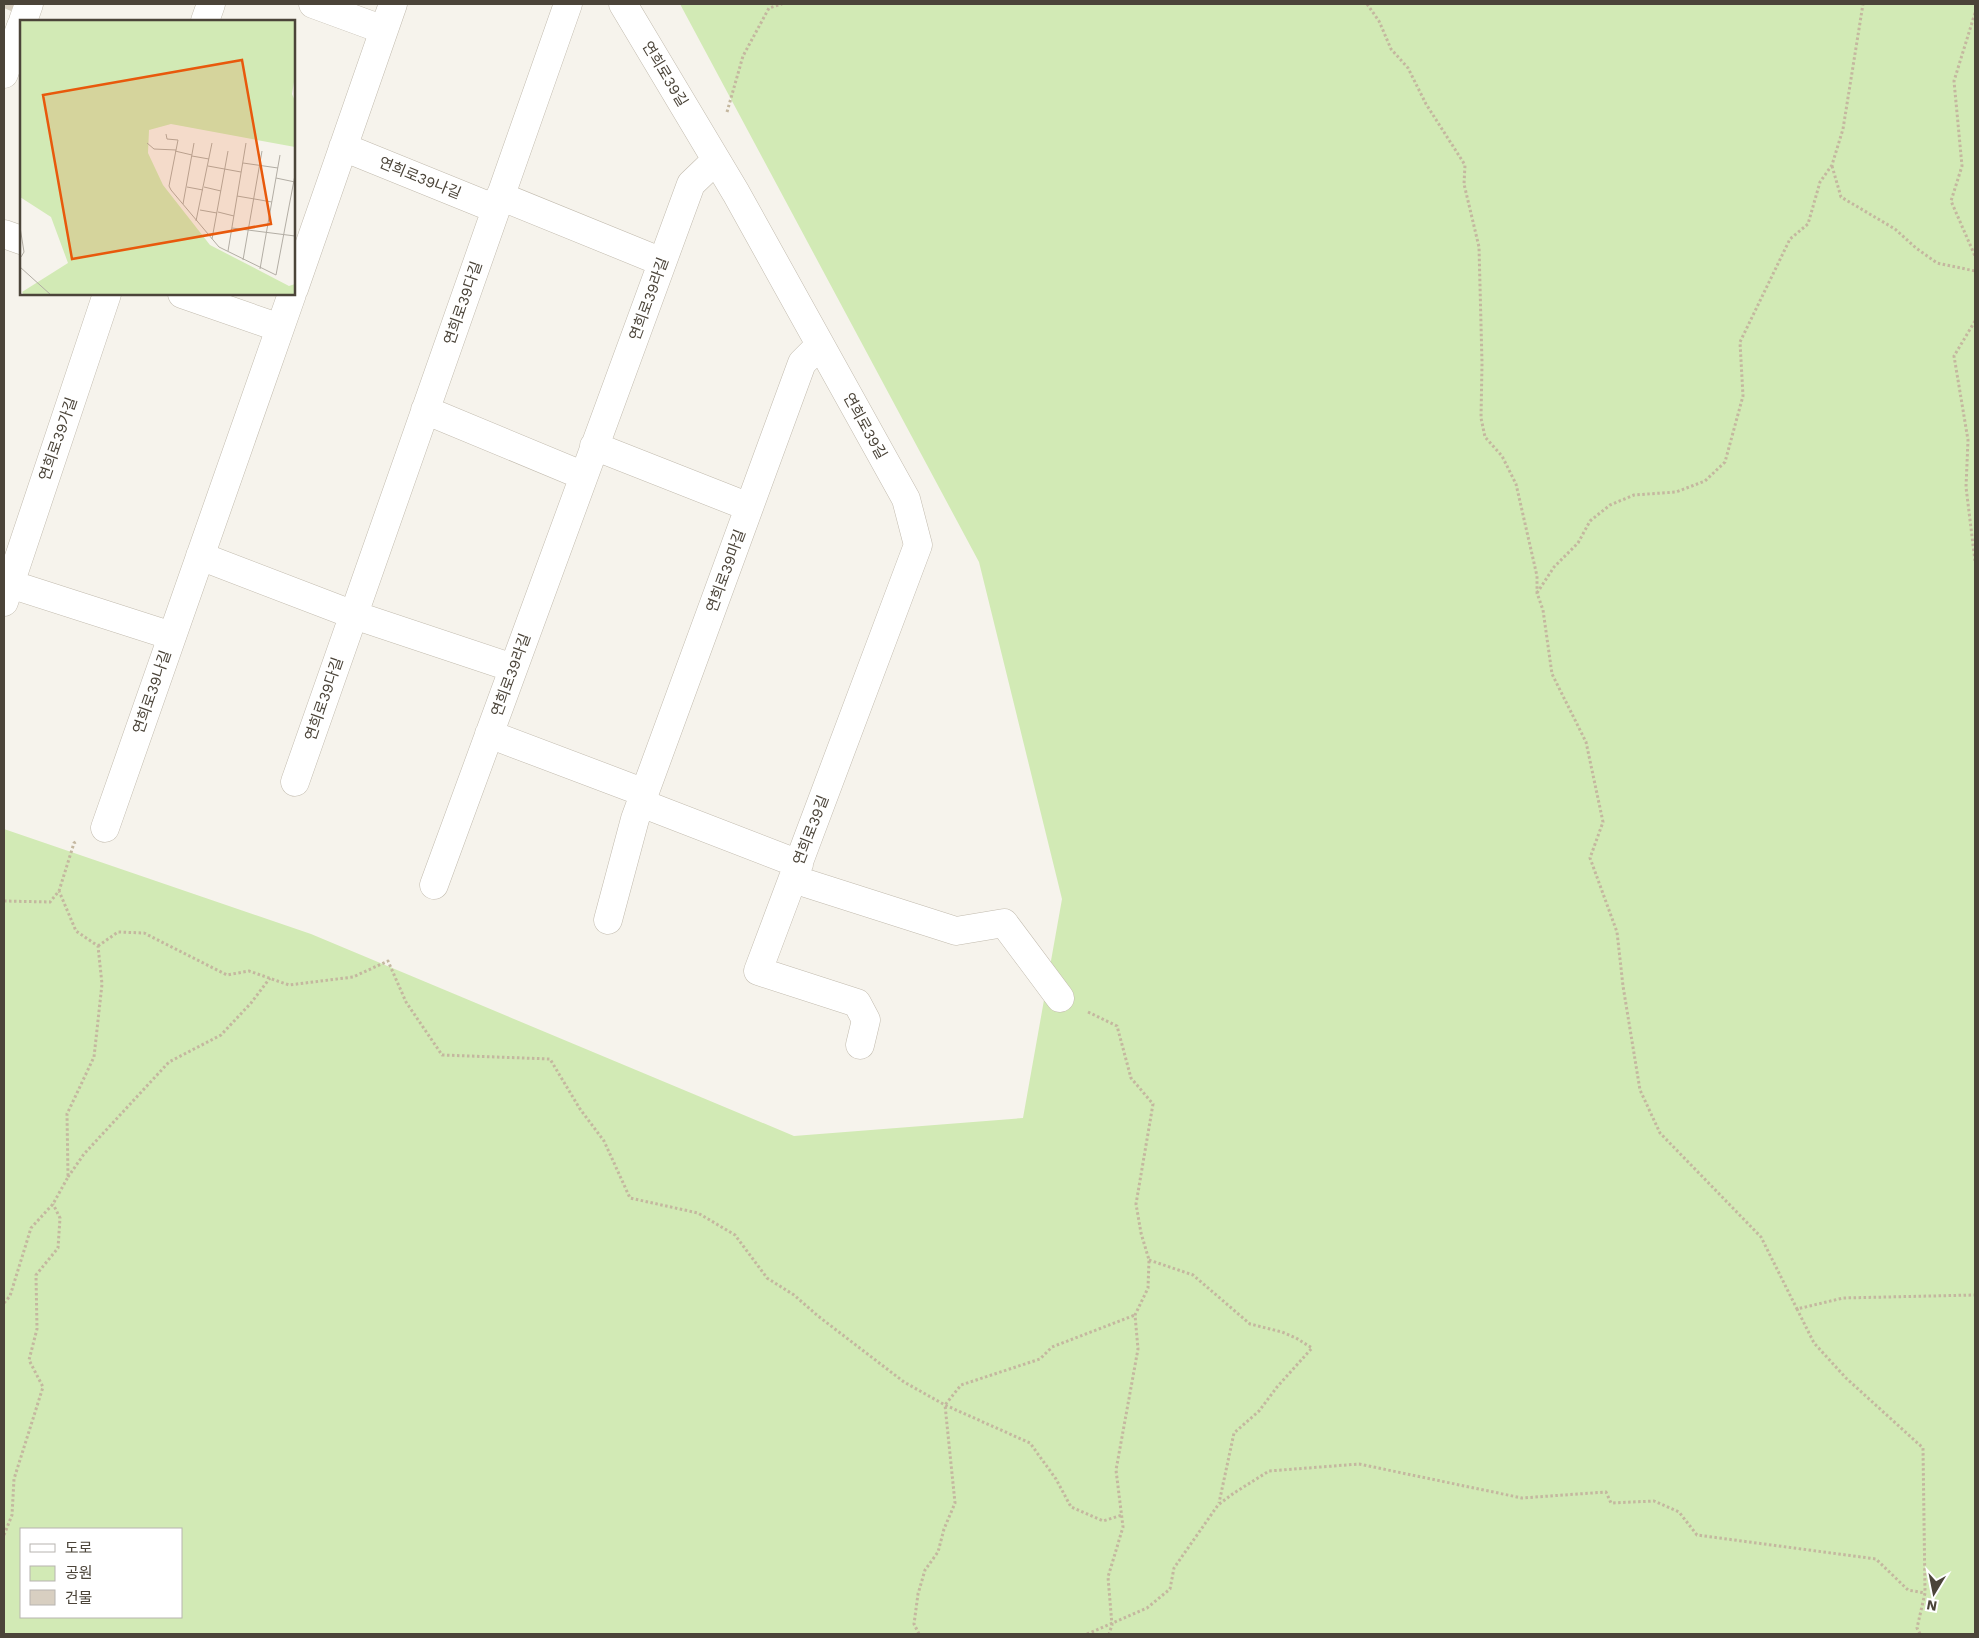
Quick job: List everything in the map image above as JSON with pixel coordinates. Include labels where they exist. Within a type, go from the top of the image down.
[{"type":"street","points":[[23,20],[29,4]]},
{"type":"street","points":[[205,20],[211,4]]},
{"type":"street","points":[[312,4],[384,30]]},
{"type":"street","points":[[295,285],[393,4]]},
{"type":"street","name":"연희로39다길","points":[[295,782],[568,4]]},
{"type":"street","name":"연희로39길","points":[[623,4],[716,160],[906,499],[918,545],[758,972],[857,1003],[866,1020],[860,1045]]},
{"type":"street","points":[[4,74],[20,29]]},
{"type":"street","name":"연희로39나길","points":[[343,146],[498,203]]},
{"type":"street","name":"연희로39라길","points":[[434,885],[691,184],[716,160]]},
{"type":"street","points":[[498,203],[662,262]]},
{"type":"street","points":[[4,234],[20,240]]},
{"type":"street","name":"연희로39가길","points":[[107,295],[6,590],[172,636]]},
{"type":"street","points":[[185,295],[280,328]]},
{"type":"street","name":"연희로39나길","points":[[105,828],[292,295]]},
{"type":"street","name":"연희로39마길","points":[[608,920],[643,798],[749,506],[802,363],[820,345]]},
{"type":"street","points":[[426,410],[584,476]]},
{"type":"street","points":[[594,446],[749,506]]},
{"type":"street","points":[[200,556],[354,615],[513,668]]},
{"type":"street","name":"연희로39라길","points":[[489,734],[643,798]]},
{"type":"street","points":[[643,798],[796,871]]},
{"type":"street","name":"연희로39길","points":[[796,871],[956,931],[1004,923],[1060,998]]},
{"type":"path","points":[[716,160],[726,138],[727,110],[743,56],[769,8],[782,4]]},
{"type":"path","points":[[1367,4],[1379,21],[1391,49],[1408,68],[1426,104],[1465,164],[1464,184],[1479,246],[1482,363],[1481,418],[1485,437],[1502,456],[1516,484],[1537,576],[1537,593],[1543,610],[1552,674],[1586,742],[1603,822],[1590,858],[1617,932],[1623,986],[1640,1090],[1660,1133],[1761,1238],[1814,1343],[1846,1378],[1923,1448],[1925,1593],[1917,1628],[1920,1634]]},
{"type":"path","points":[[1537,593],[1554,566],[1578,543],[1590,521],[1610,505],[1634,495],[1676,492],[1705,481],[1725,462],[1743,396],[1740,342],[1790,239],[1808,224],[1820,182],[1832,166],[1842,129],[1863,4]]},
{"type":"path","points":[[1975,12],[1954,81],[1962,166],[1951,200],[1975,256]]},
{"type":"path","points":[[1832,166],[1841,198],[1895,229],[1916,248],[1937,263],[1975,271]]},
{"type":"path","points":[[1975,320],[1954,356],[1968,440],[1966,487],[1975,561]]},
{"type":"path","points":[[4,901],[50,902],[59,891],[74,843],[105,828]]},
{"type":"path","points":[[59,891],[76,931],[98,946],[102,984],[94,1057],[68,1114],[68,1177]]},
{"type":"path","points":[[98,946],[118,932],[144,933],[227,975],[249,971],[289,985],[354,977],[388,961],[406,1002],[442,1055],[550,1059],[580,1110],[604,1141],[630,1198],[698,1213],[735,1235],[767,1278],[794,1295],[818,1316],[904,1382],[945,1405],[1030,1443],[1056,1479],[1071,1507],[1103,1521],[1122,1515]]},
{"type":"path","points":[[4,1303],[10,1296],[30,1228],[52,1204],[84,1154],[169,1062],[221,1034],[251,1003],[270,978]]},
{"type":"path","points":[[1060,998],[1117,1026],[1131,1078],[1153,1104],[1136,1204],[1141,1233],[1149,1260],[1148,1288],[1135,1315],[1138,1349],[1116,1470],[1123,1527],[1108,1577],[1112,1625],[1109,1634]]},
{"type":"path","points":[[4,1535],[12,1515],[14,1479],[43,1387],[29,1360],[37,1329],[36,1275],[58,1248],[60,1218],[52,1204]]},
{"type":"path","points":[[1149,1260],[1194,1275],[1250,1324],[1282,1332],[1312,1348],[1277,1387],[1259,1411],[1234,1432],[1218,1505]]},
{"type":"path","points":[[1797,1309],[1843,1298],[1975,1295]]},
{"type":"path","points":[[919,1634],[914,1624],[918,1594],[926,1570],[938,1552],[944,1529],[955,1503],[945,1405],[961,1385],[1040,1359],[1052,1347],[1135,1315]]},
{"type":"path","points":[[1087,1634],[1112,1625],[1147,1608],[1170,1589],[1174,1568],[1218,1505],[1234,1492],[1269,1471],[1359,1464],[1522,1498],[1606,1492],[1611,1503],[1654,1501],[1679,1512],[1698,1535],[1876,1559],[1908,1590],[1925,1593]]},
{"type":"green space","points":[[680,4],[1975,4],[1975,1634],[4,1634],[4,829],[311,934],[794,1136],[1023,1118],[1062,899],[979,562]]},
{"type":"building","points":[[4,4],[14,4],[11,11],[4,8]]}]
